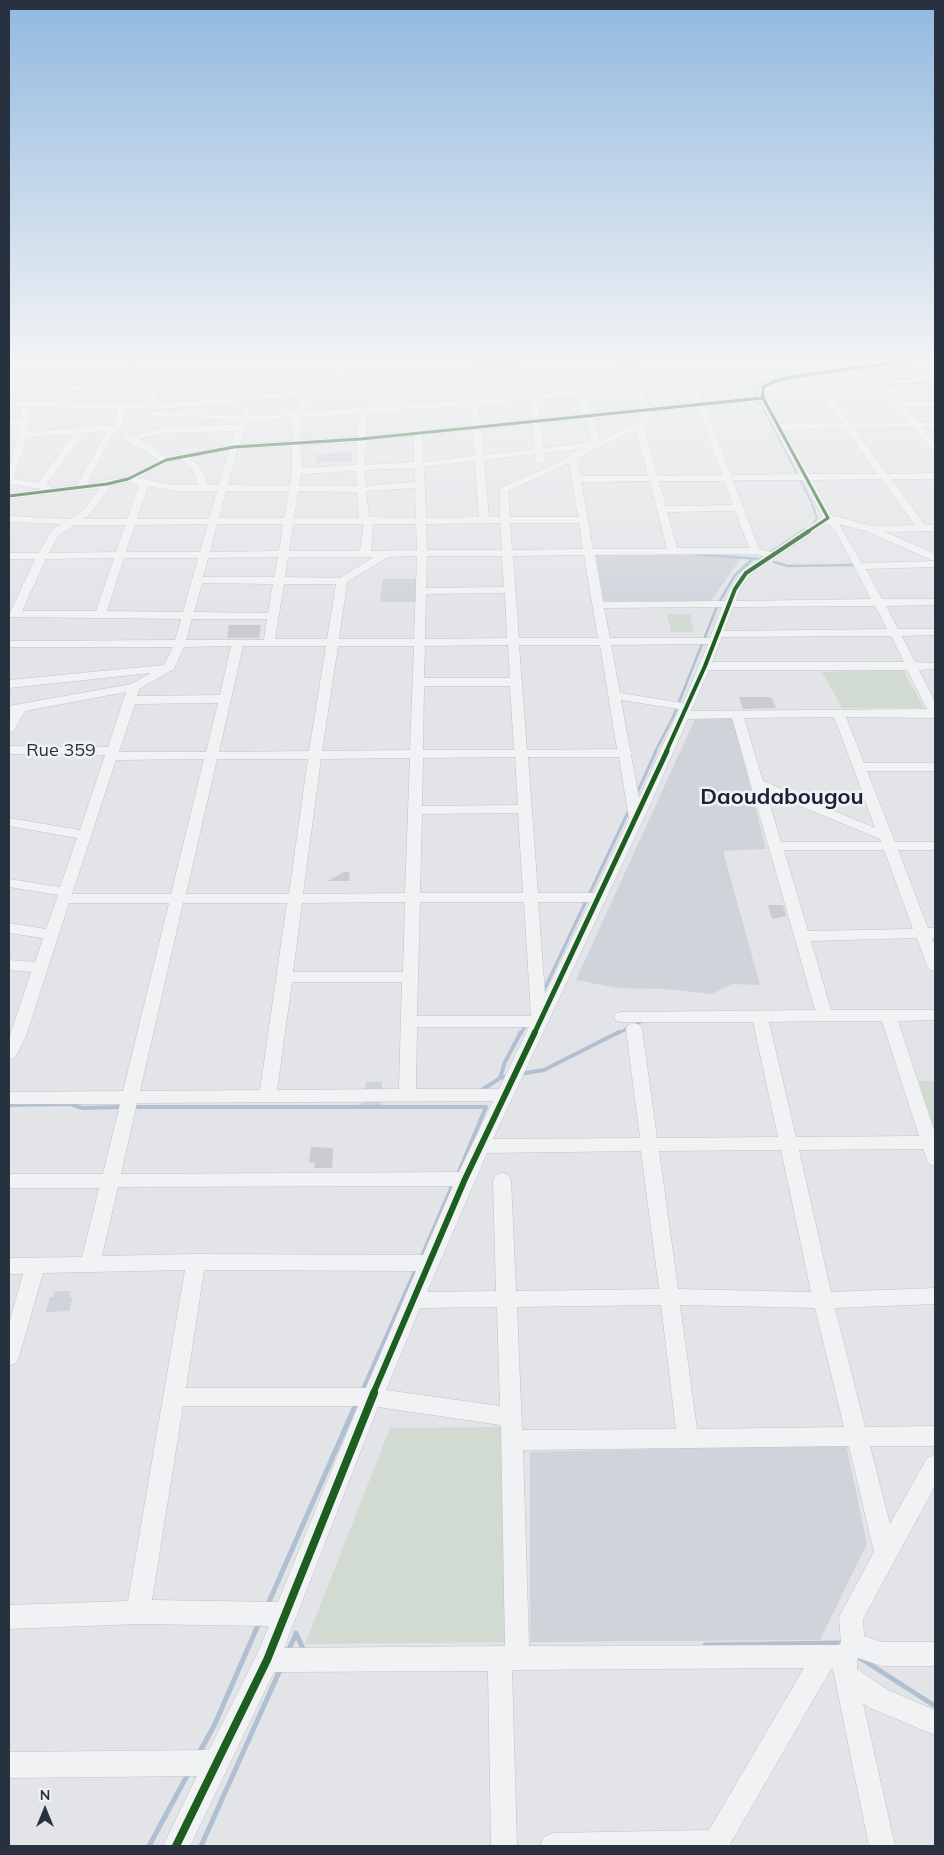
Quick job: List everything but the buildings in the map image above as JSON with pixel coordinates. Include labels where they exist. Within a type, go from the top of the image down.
[{"type":"street","points":[[20,447],[9,480],[57,490]]},
{"type":"street","points":[[41,486],[62,447]]},
{"type":"street","points":[[81,487],[105,447]]},
{"type":"street","points":[[143,447],[166,460]]},
{"type":"street","points":[[9,1054],[13,1036],[40,968],[132,693],[170,667],[176,656],[234,447]]},
{"type":"street","points":[[9,496],[107,484],[128,479],[166,460],[241,447]]},
{"type":"street","points":[[269,643],[295,488],[297,471],[296,447]]},
{"type":"street","points":[[361,447],[361,489],[367,520],[365,554]]},
{"type":"street","points":[[407,1097],[422,553],[419,447]]},
{"type":"street","points":[[479,447],[484,520]]},
{"type":"street","points":[[539,447],[542,473]]},
{"type":"street","points":[[297,471],[418,465],[576,447]]},
{"type":"street","points":[[539,1021],[503,490],[542,473],[592,447]]},
{"type":"street","points":[[645,447],[673,552]]},
{"type":"street","points":[[716,447],[755,551]]},
{"type":"street","points":[[616,696],[685,711],[737,715],[935,714],[879,603],[839,529],[828,518],[791,447]]},
{"type":"street","points":[[863,447],[922,528]]},
{"type":"street","points":[[183,456],[196,468],[204,488]]},
{"type":"street","points":[[572,456],[616,696],[636,820]]},
{"type":"street","points":[[577,479],[808,479],[935,476]]},
{"type":"street","points":[[128,479],[175,488],[361,489],[419,485]]},
{"type":"street","points":[[101,614],[144,482]]},
{"type":"street","points":[[107,484],[87,512],[55,533],[12,614],[273,616]]},
{"type":"street","points":[[10,519],[33,494]]},
{"type":"street","points":[[661,510],[738,508]]},
{"type":"street","points":[[176,1846],[267,1660],[372,1397],[465,1179],[636,820],[685,711],[735,589],[746,574],[828,518],[870,529],[935,558]]},
{"type":"street","points":[[10,519],[73,522],[584,520]]},
{"type":"street","points":[[870,529],[935,528]]},
{"type":"street","points":[[9,556],[755,551],[772,555]]},
{"type":"street","points":[[197,580],[342,581],[387,554]]},
{"type":"street","points":[[859,566],[935,564]]},
{"type":"street","points":[[268,1097],[331,643],[342,581]]},
{"type":"street","points":[[421,591],[510,590]]},
{"type":"street","points":[[599,605],[935,602]]},
{"type":"street","points":[[9,645],[606,642],[716,637],[935,632]]},
{"type":"street","points":[[90,1265],[238,643]]},
{"type":"street","points":[[704,666],[935,666]]},
{"type":"street","points":[[9,684],[170,667]]},
{"type":"street","points":[[418,682],[516,682]]},
{"type":"street","points":[[9,729],[14,709],[132,693],[225,700]]},
{"type":"street","points":[[838,714],[887,841],[929,933],[935,966]]},
{"type":"street","points":[[737,715],[825,1016]]},
{"type":"street","name":"Rue 359","points":[[9,750],[211,756],[626,753]]},
{"type":"street","points":[[859,767],[935,767]]},
{"type":"street","points":[[757,783],[887,841]]},
{"type":"street","points":[[415,810],[524,809]]},
{"type":"street","points":[[9,822],[85,835]]},
{"type":"street","points":[[775,846],[887,841],[935,846]]},
{"type":"street","points":[[9,883],[64,896],[177,899],[599,897]]},
{"type":"street","points":[[9,928],[51,935]]},
{"type":"street","points":[[802,936],[929,933]]},
{"type":"street","points":[[9,965],[40,968]]},
{"type":"street","points":[[286,977],[410,977]]},
{"type":"street","points":[[482,1146],[789,1144],[933,1148],[888,1015]]},
{"type":"street","points":[[688,1438],[649,1145],[628,1023],[760,1016],[935,1015]]},
{"type":"street","points":[[760,1016],[823,1300],[886,1553]]},
{"type":"street","points":[[409,1022],[539,1021]]},
{"type":"street","points":[[9,1098],[505,1095]]},
{"type":"street","points":[[9,1181],[465,1179]]},
{"type":"street","points":[[502,1180],[512,1440],[504,1846]]},
{"type":"street","points":[[9,1266],[196,1262],[430,1263]]},
{"type":"street","points":[[138,1612],[196,1262]]},
{"type":"street","points":[[9,1356],[35,1266]]},
{"type":"street","points":[[414,1300],[668,1298],[823,1300],[935,1296]]},
{"type":"street","points":[[174,1397],[372,1397],[511,1417]]},
{"type":"street","points":[[512,1440],[935,1436]]},
{"type":"street","points":[[554,1846],[715,1845],[842,1658],[851,1617],[935,1465]]},
{"type":"street","points":[[9,1617],[138,1612],[286,1614]]},
{"type":"street","points":[[267,1660],[842,1658],[882,1654],[935,1654]]},
{"type":"street","points":[[842,1658],[879,1699],[935,1722]]},
{"type":"street","points":[[842,1658],[882,1846]]},
{"type":"street","points":[[9,1765],[216,1763]]},
{"type":"shaded area","points":[[351,452],[352,462],[316,463],[317,454]]},
{"type":"shaded area","points":[[595,554],[666,554],[741,558],[710,602],[604,601]]},
{"type":"shaded area","points":[[383,579],[418,579],[416,602],[380,602]]},
{"type":"shaded area","points":[[667,614],[690,614],[694,632],[671,632]]},
{"type":"shaded area","points":[[903,670],[924,708],[842,708],[822,672]]},
{"type":"shaded area","points":[[733,718],[766,849],[723,851],[760,985],[732,984],[712,994],[664,989],[618,988],[576,980],[695,719]]},
{"type":"shaded area","points":[[919,1081],[935,1081],[935,1140]]},
{"type":"shaded area","points":[[366,1082],[382,1082],[381,1109],[358,1109],[359,1103],[363,1103]]},
{"type":"shaded area","points":[[55,1291],[71,1291],[69,1297],[73,1297],[69,1311],[46,1312],[50,1297],[53,1297]]},
{"type":"shaded area","points":[[501,1427],[508,1642],[305,1644],[390,1428]]},
{"type":"shaded area","points":[[846,1444],[867,1544],[820,1640],[530,1642],[530,1452]]},
{"type":"waterway","points":[[783,447],[811,501],[817,518],[812,525]]},
{"type":"waterway","points":[[800,532],[805,529]]},
{"type":"waterway","points":[[768,554],[802,531]]},
{"type":"waterway","points":[[692,554],[753,558]]},
{"type":"waterway","points":[[753,558],[761,559],[763,557]]},
{"type":"waterway","points":[[655,752],[673,717],[718,604],[735,575],[753,558]]},
{"type":"waterway","points":[[774,562],[788,566],[855,565]]},
{"type":"waterway","points":[[637,793],[656,751]]},
{"type":"waterway","points":[[544,990],[629,810]]},
{"type":"waterway","points":[[617,1034],[642,1021]]},
{"type":"waterway","points":[[521,1034],[526,1024]]},
{"type":"waterway","points":[[500,1078],[505,1062],[521,1032]]},
{"type":"waterway","points":[[520,1074],[544,1070],[619,1032]]},
{"type":"waterway","points":[[500,1078],[507,1076]]},
{"type":"waterway","points":[[482,1090],[500,1078]]},
{"type":"waterway","points":[[9,1105],[71,1104],[82,1108],[123,1107]]},
{"type":"waterway","points":[[132,1107],[486,1107],[458,1174]]},
{"type":"waterway","points":[[421,1258],[453,1184]]},
{"type":"waterway","points":[[362,1391],[416,1269]]},
{"type":"waterway","points":[[268,1604],[356,1404]]},
{"type":"waterway","points":[[199,1753],[214,1726],[259,1623]]},
{"type":"waterway","points":[[296,1633],[304,1651]]},
{"type":"waterway","points":[[288,1651],[296,1634]]},
{"type":"waterway","points":[[705,1645],[839,1643],[837,1648]]},
{"type":"waterway","points":[[860,1658],[935,1706]]},
{"type":"waterway","points":[[201,1846],[280,1670]]},
{"type":"waterway","points":[[149,1846],[189,1772]]},
{"type":"cycle path","points":[[9,496],[107,484],[128,479],[166,460],[206,451],[241,447]]},
{"type":"cycle path","points":[[176,1846],[267,1660],[372,1397],[465,1179],[636,820],[705,666],[735,589],[746,573],[828,518],[789,447]]},
{"type":"district","name":"Daoudabougou","points":[[782,797]]}]
